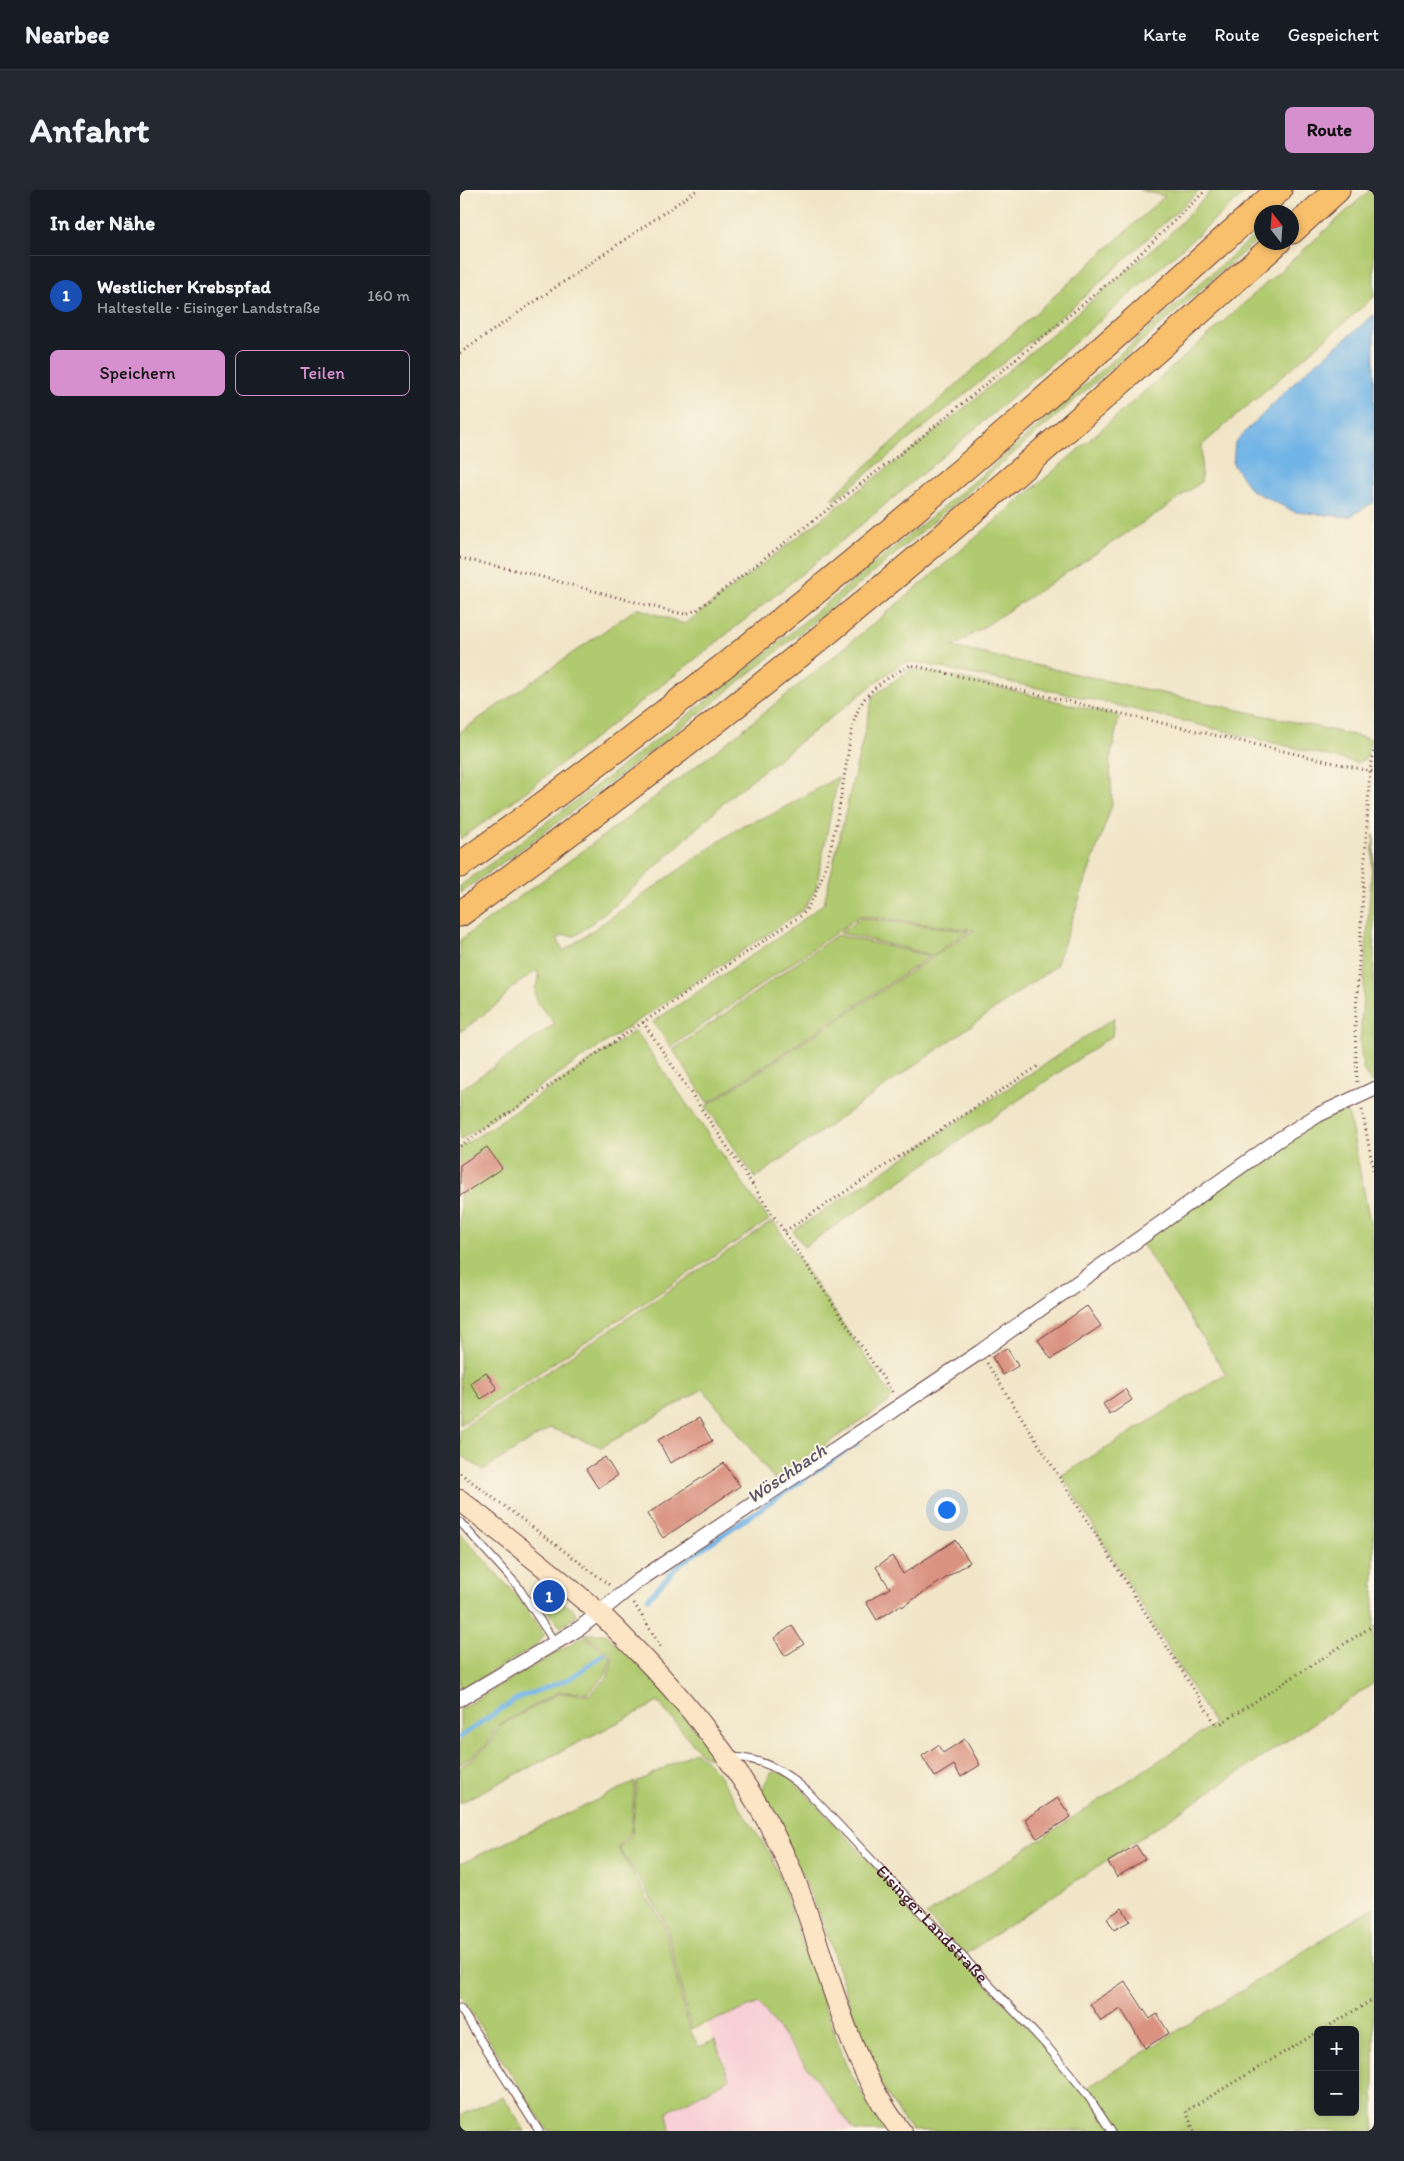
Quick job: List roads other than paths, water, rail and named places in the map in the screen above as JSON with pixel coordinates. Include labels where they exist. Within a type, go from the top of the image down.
[{"type":"highway","points":[[460,866],[707,679],[918,507],[1064,382],[1279,190]]},
{"type":"highway","points":[[1299,225],[1337,190]]},
{"type":"highway","points":[[460,914],[634,785],[839,624],[1085,415],[1269,250]]},
{"type":"main road","points":[[460,1500],[599,1613],[660,1675],[725,1757],[762,1813],[790,1869],[842,2016],[866,2073],[901,2131]]},
{"type":"street","points":[[460,1699],[580,1628],[638,1582],[980,1352],[1278,1140],[1318,1115],[1374,1089]]},
{"type":"lane","points":[[460,1522],[517,1585],[555,1643]]},
{"type":"lane","name":"Eisinger Landstraße","points":[[725,1757],[754,1760],[777,1767],[790,1775],[807,1791],[1047,2046],[1086,2093],[1110,2131]]},
{"type":"lane","points":[[460,2008],[539,2131]]},
{"type":"water","points":[[1374,315],[1374,502],[1349,517],[1295,512],[1251,490],[1233,464],[1235,442],[1305,372]]},
{"type":"waterway","name":"Wöschbach","points":[[648,1598],[681,1563],[857,1443]]},
{"type":"waterway","name":"Wöschbach","points":[[460,1737],[516,1699],[571,1678],[604,1654]]},
{"type":"place","name":"Westlicher Krebspfad","points":[[549,1596]]}]
